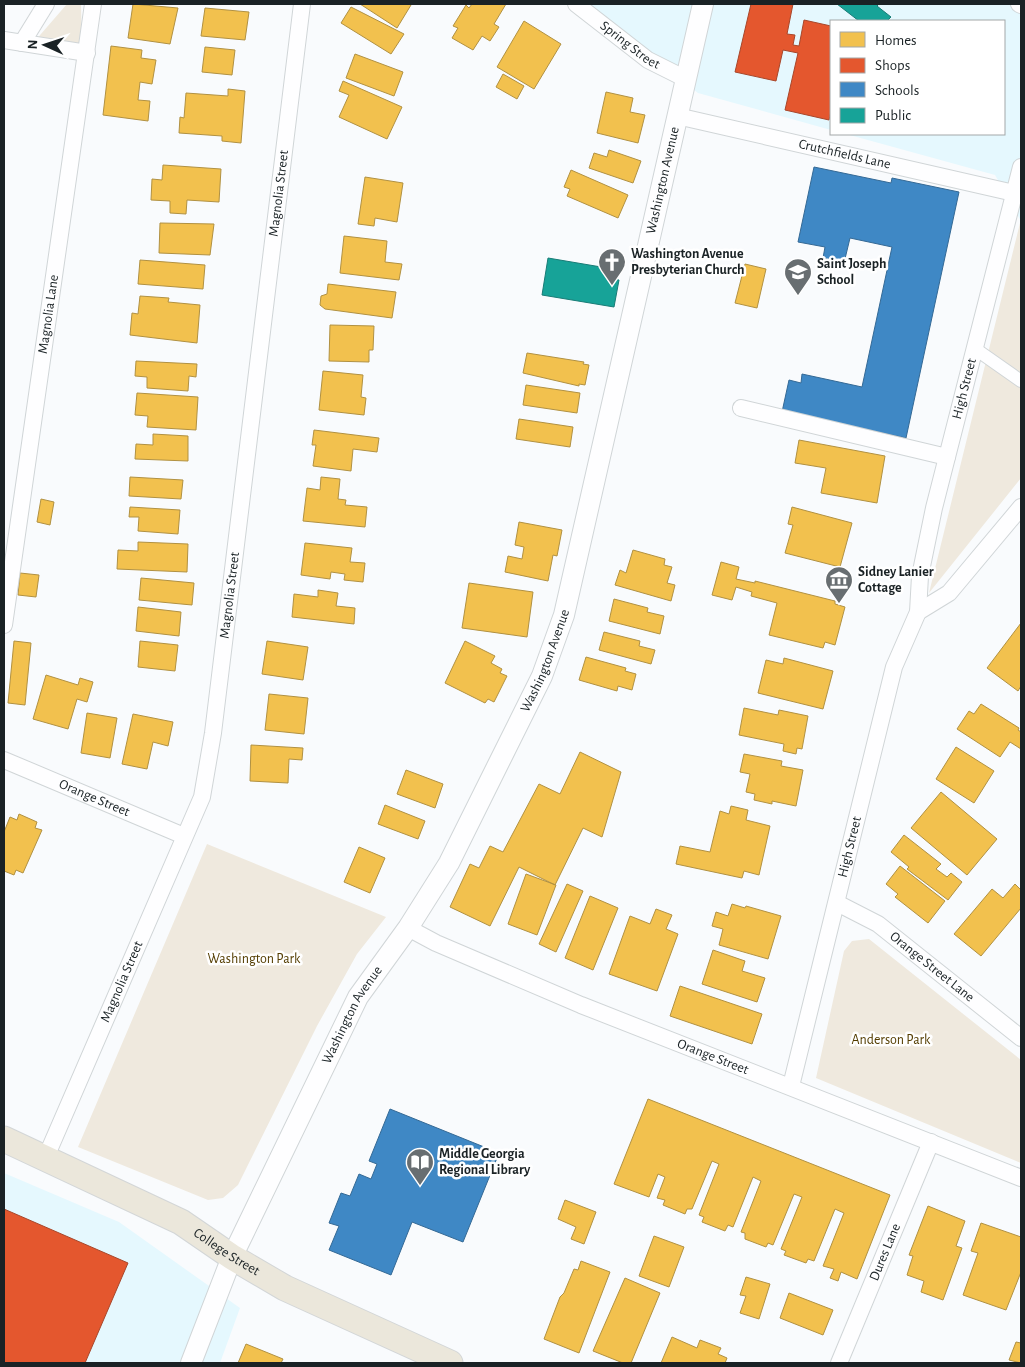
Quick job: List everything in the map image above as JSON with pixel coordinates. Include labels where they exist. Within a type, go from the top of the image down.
[{"type":"main road","name":"College Street","points":[[4,1139],[46,1157],[181,1222],[232,1258],[285,1288],[450,1363]]},
{"type":"street","points":[[22,43],[46,4]]},
{"type":"street","name":"Magnolia Lane","points":[[4,625],[93,4]]},
{"type":"street","name":"Magnolia Street","points":[[46,1157],[202,797],[213,733],[302,4]]},
{"type":"street","name":"Spring Street","points":[[576,4],[648,60],[686,80]]},
{"type":"street","name":"Washington Avenue","points":[[191,1363],[232,1258],[358,997],[408,928],[449,863],[542,676],[564,615],[704,4]]},
{"type":"street","points":[[4,40],[87,53]]},
{"type":"street","name":"Crutchfields Lane","points":[[677,116],[1014,193]]},
{"type":"street","name":"High Street","points":[[791,1086],[894,667],[918,612],[920,576],[947,457],[1021,167]]},
{"type":"street","points":[[974,348],[1021,381]]},
{"type":"street","points":[[741,408],[947,457]]},
{"type":"street","points":[[918,612],[949,593],[1021,506]]},
{"type":"street","name":"Orange Street","points":[[4,760],[184,836]]},
{"type":"street","name":"Orange Street Lane","points":[[837,903],[878,924],[1021,1038]]},
{"type":"street","name":"Orange Street","points":[[408,928],[436,943],[581,1005],[1021,1178]]},
{"type":"street","name":"Dures Lane","points":[[839,1363],[931,1142]]},
{"type":"shaded area","points":[[588,4],[1021,4],[1021,221],[995,175],[850,135],[1005,135],[1005,20],[830,20],[830,130],[698,93]]},
{"type":"shaded area","points":[[4,1173],[119,1222],[240,1308],[220,1363],[4,1363]]},
{"type":"green space","points":[[67,4],[81,4],[82,49],[34,42]]},
{"type":"green space","points":[[1021,219],[1021,478],[929,593]]},
{"type":"green space","name":"Washington Park","points":[[207,844],[386,917],[357,954],[317,1026],[238,1185],[223,1198],[208,1200],[78,1147]]},
{"type":"green space","name":"Anderson Park","points":[[869,939],[1021,1060],[1021,1163],[816,1078],[844,951],[852,941]]},
{"type":"building: Homes","points":[[133,4],[178,8],[170,44],[128,38]]},
{"type":"building: Homes","points":[[360,4],[409,4],[411,5],[397,28]]},
{"type":"building: Homes","points":[[472,4],[506,4],[494,24],[499,27],[490,41],[482,36],[473,50],[452,38],[458,28],[453,26],[466,5],[469,8]]},
{"type":"building: Homes","points":[[351,7],[404,34],[391,54],[341,23]]},
{"type":"building: Homes","points":[[205,8],[249,12],[245,40],[201,36]]},
{"type":"building: Homes","points":[[524,21],[561,44],[534,89],[497,67]]},
{"type":"building: Homes","points":[[111,46],[142,50],[141,58],[156,60],[152,84],[140,82],[138,100],[150,101],[148,121],[103,115]]},
{"type":"building: Homes","points":[[205,47],[235,50],[232,75],[202,72]]},
{"type":"building: Homes","points":[[355,54],[403,72],[394,96],[346,78]]},
{"type":"building: Homes","points":[[503,74],[524,86],[517,99],[496,87]]},
{"type":"building: Homes","points":[[343,81],[402,107],[387,139],[339,117],[349,95],[339,91]]},
{"type":"building: Homes","points":[[228,89],[245,91],[241,143],[222,141],[222,136],[179,133],[180,117],[184,118],[186,93],[228,96]]},
{"type":"building: Homes","points":[[606,92],[633,98],[630,112],[645,115],[638,143],[597,133]]},
{"type":"building: Homes","points":[[609,150],[641,161],[633,183],[589,168],[594,153],[607,157]]},
{"type":"building: Homes","points":[[163,165],[221,169],[219,202],[187,200],[186,214],[170,213],[170,201],[151,200],[152,179],[162,180]]},
{"type":"building: Homes","points":[[571,170],[628,195],[618,218],[567,196],[570,189],[564,187]]},
{"type":"building: Homes","points":[[365,177],[403,183],[397,222],[375,218],[374,226],[358,224]]},
{"type":"building: Homes","points":[[160,223],[214,224],[210,255],[159,253]]},
{"type":"building: Homes","points":[[344,236],[387,241],[385,262],[402,264],[399,280],[340,273]]},
{"type":"building: Homes","points":[[140,260],[205,265],[203,289],[138,284]]},
{"type":"building: Homes","points":[[745,264],[766,269],[757,308],[735,303]]},
{"type":"building: Homes","points":[[328,284],[396,292],[392,318],[325,309],[320,305],[321,296],[327,294]]},
{"type":"building: Homes","points":[[140,296],[169,298],[168,302],[200,305],[197,343],[130,335],[132,313],[138,314]]},
{"type":"building: Homes","points":[[330,325],[374,326],[373,350],[369,350],[369,362],[329,361]]},
{"type":"building: Homes","points":[[527,353],[584,362],[583,364],[589,365],[585,385],[579,384],[579,386],[523,373]]},
{"type":"building: Homes","points":[[136,361],[197,364],[196,377],[189,376],[188,391],[147,388],[147,377],[135,376]]},
{"type":"building: Homes","points":[[323,371],[363,375],[361,397],[366,398],[364,415],[319,410]]},
{"type":"building: Homes","points":[[526,385],[580,393],[577,413],[523,405]]},
{"type":"building: Homes","points":[[137,393],[198,397],[196,430],[147,427],[148,416],[135,415]]},
{"type":"building: Homes","points":[[519,419],[573,427],[570,447],[516,439]]},
{"type":"building: Homes","points":[[314,430],[379,438],[377,452],[353,449],[351,471],[313,466],[316,445],[312,445]]},
{"type":"building: Homes","points":[[153,434],[188,436],[188,461],[135,459],[136,444],[153,445]]},
{"type":"building: Homes","points":[[799,440],[885,456],[877,503],[821,493],[826,468],[795,463]]},
{"type":"building: Homes","points":[[130,477],[183,480],[181,499],[129,496]]},
{"type":"building: Homes","points":[[321,477],[340,479],[338,499],[346,500],[345,505],[367,507],[365,527],[303,521],[307,488],[320,490]]},
{"type":"building: Homes","points":[[41,499],[54,502],[50,525],[37,522]]},
{"type":"building: Homes","points":[[130,507],[180,510],[178,534],[138,531],[139,517],[129,517]]},
{"type":"building: Homes","points":[[792,507],[852,523],[840,567],[785,553],[793,525],[788,524]]},
{"type":"building: Homes","points":[[519,522],[562,530],[557,556],[553,555],[548,581],[505,572],[508,556],[522,559],[524,547],[515,545]]},
{"type":"building: Homes","points":[[138,542],[188,544],[187,572],[117,569],[118,550],[138,551]]},
{"type":"building: Homes","points":[[305,543],[352,548],[350,562],[365,563],[363,582],[344,580],[345,574],[331,572],[330,579],[301,575]]},
{"type":"building: Homes","points":[[633,550],[665,559],[664,565],[672,567],[667,583],[675,585],[671,601],[615,585],[620,570],[626,573]]},
{"type":"building: Homes","points":[[721,562],[739,567],[736,579],[755,583],[755,581],[835,601],[835,604],[845,607],[835,645],[825,642],[823,648],[769,635],[777,603],[751,596],[752,592],[736,587],[732,600],[712,595]]},
{"type":"building: Homes","points":[[20,573],[39,575],[36,597],[18,595]]},
{"type":"building: Homes","points":[[141,578],[194,583],[192,605],[139,600]]},
{"type":"building: Homes","points":[[469,583],[533,592],[527,637],[462,628]]},
{"type":"building: Homes","points":[[318,590],[338,593],[336,606],[355,608],[354,624],[292,617],[294,594],[318,597]]},
{"type":"building: Homes","points":[[614,599],[648,608],[647,612],[664,616],[660,634],[609,621]]},
{"type":"building: Homes","points":[[138,607],[181,612],[179,636],[136,631]]},
{"type":"building: Homes","points":[[1021,623],[1021,686],[1018,691],[987,668]]},
{"type":"building: Homes","points":[[604,632],[640,641],[639,646],[655,650],[651,664],[599,650]]},
{"type":"building: Homes","points":[[14,641],[31,643],[25,705],[8,703]]},
{"type":"building: Homes","points":[[140,641],[178,645],[175,671],[138,667]]},
{"type":"building: Homes","points":[[267,641],[308,647],[303,680],[262,674]]},
{"type":"building: Homes","points":[[465,641],[495,656],[491,663],[502,669],[500,673],[507,676],[494,702],[488,699],[485,703],[445,683]]},
{"type":"building: Homes","points":[[586,657],[626,668],[625,671],[636,674],[632,690],[618,686],[617,691],[579,680]]},
{"type":"building: Homes","points":[[784,658],[833,671],[823,709],[758,693],[766,660],[783,664]]},
{"type":"building: Homes","points":[[46,675],[78,685],[80,678],[93,682],[87,702],[77,699],[68,729],[33,719]]},
{"type":"building: Homes","points":[[269,694],[308,698],[304,734],[265,730]]},
{"type":"building: Homes","points":[[981,704],[1019,728],[1018,730],[1021,732],[1021,749],[1010,742],[1000,757],[957,729],[969,711],[974,714]]},
{"type":"building: Homes","points":[[744,708],[778,715],[779,710],[808,716],[802,749],[797,748],[796,754],[783,751],[784,744],[739,735]]},
{"type":"building: Homes","points":[[87,713],[117,718],[110,758],[81,753]]},
{"type":"building: Homes","points":[[133,714],[173,722],[168,746],[153,742],[147,769],[122,764]]},
{"type":"building: Homes","points":[[251,745],[303,748],[302,760],[289,759],[288,783],[250,781]]},
{"type":"building: Homes","points":[[956,747],[994,771],[974,803],[936,779]]},
{"type":"building: Homes","points":[[580,752],[621,772],[602,837],[583,828],[555,885],[519,867],[490,926],[450,907],[470,864],[479,868],[490,846],[503,852],[539,784],[560,794]]},
{"type":"building: Homes","points":[[744,754],[782,761],[781,766],[803,770],[796,806],[772,801],[772,804],[754,800],[755,794],[746,792],[750,774],[740,772]]},
{"type":"building: Homes","points":[[406,770],[443,784],[435,808],[397,794]]},
{"type":"building: Homes","points":[[941,792],[997,839],[967,875],[911,828]]},
{"type":"building: Homes","points":[[385,805],[425,821],[418,839],[378,824]]},
{"type":"building: Homes","points":[[731,806],[748,810],[746,820],[770,826],[759,875],[744,871],[742,878],[676,864],[680,846],[710,852],[720,811],[729,814]]},
{"type":"building: Homes","points":[[19,814],[37,822],[35,828],[42,830],[23,873],[16,870],[14,875],[4,871],[4,832],[10,817],[17,820]]},
{"type":"building: Homes","points":[[904,835],[941,864],[936,869],[947,877],[951,873],[962,882],[948,900],[907,869],[909,867],[891,852]]},
{"type":"building: Homes","points":[[359,847],[385,858],[370,893],[344,882]]},
{"type":"building: Homes","points":[[900,866],[945,901],[928,923],[895,897],[898,894],[886,884]]},
{"type":"building: Homes","points":[[526,874],[556,885],[537,935],[508,924]]},
{"type":"building: Homes","points":[[567,884],[583,891],[556,952],[539,944]]},
{"type":"building: Homes","points":[[1015,884],[1021,890],[1021,908],[981,956],[954,934],[992,889],[1003,898]]},
{"type":"building: Homes","points":[[590,896],[618,908],[593,970],[565,958]]},
{"type":"building: Homes","points":[[732,904],[781,916],[768,959],[719,945],[723,929],[712,926],[716,912],[728,916]]},
{"type":"building: Homes","points":[[656,909],[672,915],[666,929],[678,934],[657,991],[609,974],[630,916],[650,924]]},
{"type":"building: Homes","points":[[713,950],[745,961],[742,971],[765,978],[757,1002],[702,984]]},
{"type":"building: Homes","points":[[680,986],[762,1014],[752,1044],[670,1016]]},
{"type":"building: Homes","points":[[648,1099],[890,1195],[857,1279],[841,1272],[838,1281],[830,1278],[834,1269],[823,1266],[844,1213],[835,1209],[814,1261],[808,1259],[806,1263],[784,1255],[786,1251],[781,1249],[802,1197],[794,1194],[773,1245],[768,1243],[766,1247],[745,1239],[745,1233],[741,1232],[761,1181],[753,1177],[733,1227],[728,1225],[725,1231],[702,1222],[704,1217],[699,1215],[719,1164],[712,1161],[692,1209],[687,1209],[685,1214],[663,1205],[665,1200],[657,1198],[665,1177],[658,1174],[649,1197],[614,1184]]},
{"type":"building: Homes","points":[[565,1200],[596,1212],[584,1244],[571,1239],[576,1227],[558,1219]]},
{"type":"building: Homes","points":[[928,1206],[965,1221],[956,1246],[962,1248],[943,1300],[921,1292],[924,1281],[907,1275],[913,1256],[909,1255]]},
{"type":"building: Homes","points":[[981,1223],[1021,1237],[1021,1272],[1006,1310],[963,1295],[978,1253],[971,1251]]},
{"type":"building: Homes","points":[[654,1236],[684,1247],[669,1287],[639,1276]]},
{"type":"building: Homes","points":[[581,1261],[610,1272],[579,1353],[544,1339],[560,1297],[564,1293],[574,1269],[578,1270]]},
{"type":"building: Homes","points":[[746,1277],[770,1284],[759,1319],[740,1313],[746,1296],[740,1295]]},
{"type":"building: Homes","points":[[625,1278],[660,1293],[631,1363],[623,1363],[593,1351]]},
{"type":"building: Homes","points":[[789,1293],[833,1310],[823,1335],[780,1318]]},
{"type":"building: Homes","points":[[672,1337],[697,1348],[700,1340],[721,1348],[718,1354],[727,1358],[725,1363],[661,1363]]},
{"type":"building: Homes","points":[[1016,1342],[1021,1343],[1021,1363],[1009,1360]]},
{"type":"building: Homes","points":[[246,1344],[283,1359],[281,1363],[238,1363]]},
{"type":"building: Shops","points":[[751,4],[793,4],[787,34],[795,35],[793,45],[799,46],[804,20],[830,26],[829,120],[785,110],[798,53],[783,50],[776,81],[735,72]]},
{"type":"building: Shops","points":[[4,1209],[128,1263],[85,1363],[4,1363]]},
{"type":"building: Schools","points":[[814,167],[891,183],[892,178],[959,192],[906,438],[782,412],[789,380],[801,383],[802,374],[862,387],[892,247],[850,238],[844,263],[823,258],[825,247],[798,242]]},
{"type":"building: Schools","name":"Middle Georgia Regional Library","points":[[390,1109],[499,1153],[463,1242],[412,1222],[391,1275],[329,1250],[339,1226],[329,1223],[341,1193],[350,1196],[359,1174],[371,1179],[377,1164],[369,1161]]},
{"type":"building: Public","points":[[837,4],[879,4],[877,6],[891,17],[888,20],[858,20]]},
{"type":"building: Public","points":[[548,258],[613,269],[612,279],[619,280],[614,307],[542,295]]},
{"type":"place","name":"Washington Avenue Presbyterian Church","points":[[612,286]]},
{"type":"place","name":"Saint Joseph School","points":[[798,296]]},
{"type":"place","name":"Sidney Lanier Cottage","points":[[839,604]]},
{"type":"place","name":"Middle Georgia Regional Library","points":[[420,1186]]}]
